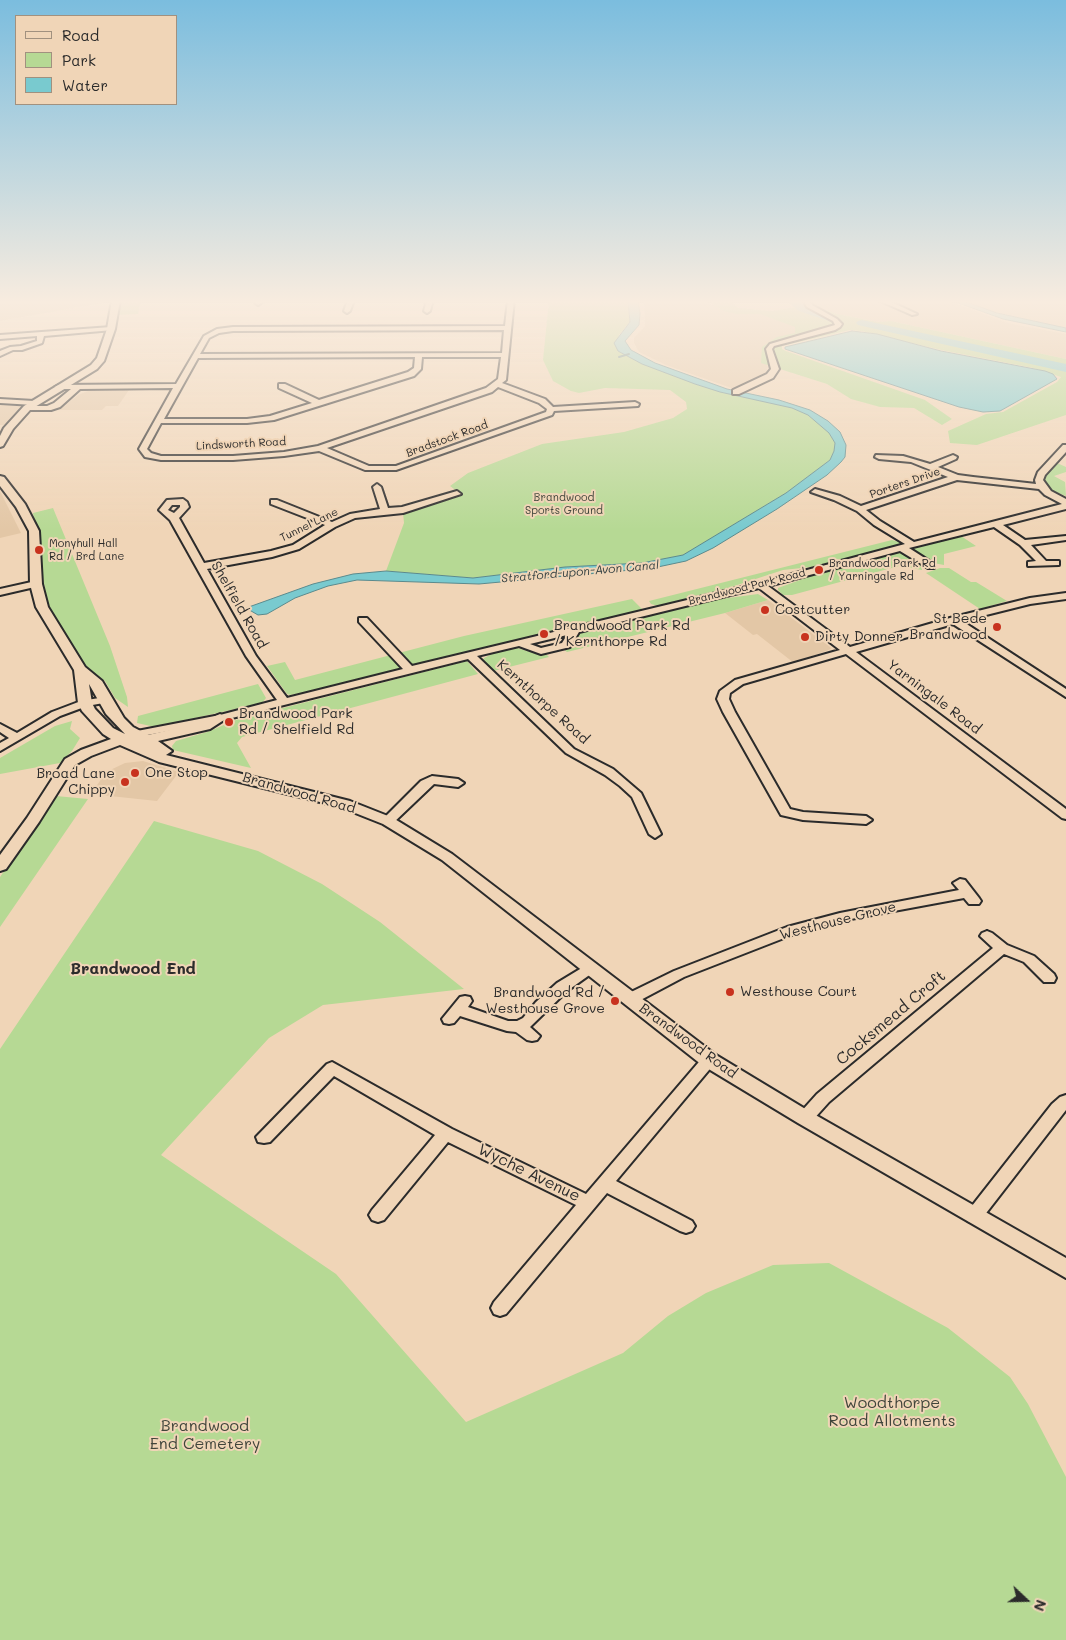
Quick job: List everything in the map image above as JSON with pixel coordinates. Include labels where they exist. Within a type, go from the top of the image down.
[{"type":"street","points":[[0,444],[9,428],[30,405],[77,377]]},
{"type":"street","name":"Lindsworth Road","points":[[184,377],[143,449],[148,455],[161,458],[252,457],[320,448],[471,397],[498,384]]},
{"type":"street","points":[[160,421],[262,420],[403,377]]},
{"type":"street","points":[[502,377],[498,384],[542,402],[550,409],[635,404]]},
{"type":"street","points":[[736,392],[769,377]]},
{"type":"street","points":[[59,387],[178,386]]},
{"type":"street","points":[[282,386],[319,403]]},
{"type":"street","points":[[0,401],[48,408],[57,405],[77,388]]},
{"type":"street","name":"Bradstock Road","points":[[320,448],[368,468],[396,468],[544,416],[550,409]]},
{"type":"street","points":[[1066,447],[1041,474],[1040,480],[1042,487],[1048,493],[1066,505]]},
{"type":"street","points":[[879,457],[903,458],[956,477],[1042,487]]},
{"type":"street","points":[[930,467],[953,457]]},
{"type":"street","name":"Porters Drive","points":[[860,509],[956,477]]},
{"type":"street","points":[[0,479],[21,506],[34,531],[36,584],[42,607],[80,670],[97,684],[119,722],[128,730],[134,740]]},
{"type":"street","points":[[377,487],[385,511]]},
{"type":"street","points":[[816,492],[838,498],[860,509],[877,523],[913,544]]},
{"type":"street","name":"Tunnel Lane","points":[[200,567],[272,554],[308,540],[332,525],[353,516],[402,510],[457,494]]},
{"type":"street","points":[[274,502],[332,525]]},
{"type":"street","name":"Brandwood Park Road","points":[[134,740],[205,726],[220,718],[761,585],[1066,505]]},
{"type":"street","name":"Shelfield Road","points":[[174,518],[250,656],[284,702]]},
{"type":"street","points":[[996,524],[1023,543],[1043,563]]},
{"type":"street","points":[[1023,543],[1044,542],[1064,538]]},
{"type":"street","points":[[902,548],[931,566]]},
{"type":"street","points":[[1032,564],[1056,563]]},
{"type":"street","points":[[0,592],[36,584]]},
{"type":"street","name":"Yarningale Road","points":[[761,585],[846,651],[1066,815]]},
{"type":"street","points":[[866,820],[804,816],[785,812],[728,712],[723,699],[725,691],[739,682],[954,620],[1054,597],[1066,596]]},
{"type":"street","points":[[1054,597],[1066,603]]},
{"type":"street","points":[[363,620],[411,671]]},
{"type":"street","points":[[954,620],[1066,694]]},
{"type":"street","name":"Kernthorpe Road","points":[[470,655],[570,751],[609,772],[624,783],[637,796],[655,834]]},
{"type":"street","points":[[80,670],[85,703],[94,718],[108,731],[134,740]]},
{"type":"street","points":[[0,748],[15,737],[56,714],[85,703],[105,700]]},
{"type":"street","points":[[0,727],[15,737]]},
{"type":"street","points":[[0,866],[34,820],[64,770],[82,752],[102,742],[108,731]]},
{"type":"street","points":[[76,758],[134,740]]},
{"type":"street","points":[[64,770],[80,760],[134,740]]},
{"type":"street","name":"Brandwood Road","points":[[134,740],[164,759],[345,804],[388,821],[447,857],[709,1060],[804,1118],[1066,1269]]},
{"type":"street","points":[[388,821],[425,784],[432,780],[458,783]]},
{"type":"street","name":"Westhouse Grove","points":[[630,999],[679,974],[792,930],[840,918],[967,892]]},
{"type":"street","points":[[987,936],[1002,948],[1029,959],[1049,978]]},
{"type":"street","name":"Cocksmead Croft","points":[[804,1118],[823,1098],[1002,948]]},
{"type":"street","points":[[519,1027],[528,1022],[541,1006],[562,987],[590,968]]},
{"type":"street","points":[[458,1010],[507,1026],[519,1027],[532,1036]]},
{"type":"street","name":"Wyche Avenue","points":[[264,1137],[332,1068],[446,1133],[588,1203],[709,1060]]},
{"type":"street","points":[[974,1216],[1058,1108],[1066,1101]]},
{"type":"street","points":[[378,1215],[446,1133]]},
{"type":"street","points":[[604,1183],[686,1226]]},
{"type":"street","points":[[500,1308],[588,1203]]},
{"type":"shaded area","points":[[699,377],[764,377],[737,390]]},
{"type":"shaded area","points":[[129,390],[118,406],[106,406],[102,410],[59,410],[78,395],[88,391]]},
{"type":"shaded area","points":[[0,405],[23,406],[7,425],[0,425]]},
{"type":"shaded area","points":[[0,491],[21,533],[0,538]]},
{"type":"shaded area","points":[[768,600],[831,649],[794,663],[757,634],[753,635],[725,613]]},
{"type":"shaded area","points":[[143,761],[179,772],[157,801],[91,794],[106,772],[125,763]]},
{"type":"green space","name":"Brandwood Sports Ground","points":[[551,377],[675,377],[720,392],[792,408],[808,415],[829,433],[835,443],[834,451],[830,460],[786,493],[683,555],[642,563],[565,567],[473,578],[386,571],[404,523],[403,513],[462,495],[450,486],[468,473],[542,444],[624,432],[673,418],[687,409],[686,402],[670,390],[605,388],[579,393],[571,391],[553,381]]},
{"type":"green space","points":[[804,377],[858,377],[925,400],[952,419],[942,425],[914,408],[880,407],[851,399],[827,384]]},
{"type":"green space","points":[[1060,377],[1066,377],[1066,415],[977,445],[950,443],[948,431],[986,414],[1003,412],[1057,382],[1061,377]]},
{"type":"green space","points":[[1057,463],[1066,467],[1066,472],[1054,476],[1065,482],[1066,496],[1053,491],[1045,482],[1045,476]]},
{"type":"green space","points":[[53,508],[110,646],[127,697],[128,707],[115,698],[105,681],[83,666],[47,603],[33,513]]},
{"type":"green space","points":[[961,536],[976,546],[944,554],[944,565],[928,562],[910,551],[911,548]]},
{"type":"green space","points":[[892,540],[903,543],[811,567],[783,570],[719,591],[658,606],[651,604],[649,601]]},
{"type":"green space","points":[[900,552],[906,553],[922,564],[922,570],[899,566],[792,595],[783,595],[778,590],[778,588],[822,572]]},
{"type":"green space","points":[[940,568],[949,568],[1007,601],[980,609],[926,573]]},
{"type":"green space","points":[[758,594],[768,600],[725,613],[567,652],[563,649],[570,646],[580,633],[706,601]]},
{"type":"green space","points":[[632,599],[643,610],[460,654],[344,685],[290,695],[287,694],[267,666],[285,662],[295,680],[464,636]]},
{"type":"green space","points":[[517,648],[537,654],[545,653],[549,657],[489,672],[482,662],[484,658],[494,653]]},
{"type":"green space","points":[[467,661],[478,674],[242,737],[237,743],[251,768],[173,750],[172,746],[176,741],[207,732],[236,720]]},
{"type":"green space","points":[[258,684],[266,698],[262,703],[155,727],[137,723],[138,716]]},
{"type":"green space","points":[[72,721],[70,729],[80,738],[72,751],[60,763],[0,774],[0,758],[55,726]]},
{"type":"green space","points":[[56,796],[88,799],[0,927],[0,877]]},
{"type":"green space","name":"Brandwood End Cemetery","points":[[154,821],[258,851],[322,884],[380,922],[464,989],[323,1005],[269,1038],[161,1155],[336,1274],[466,1422],[623,1353],[668,1316],[706,1293],[773,1265],[829,1263],[948,1328],[1010,1377],[1028,1404],[1066,1477],[1066,1640],[0,1640],[0,1049]]},
{"type":"water","name":"Stratford-upon-Avon Canal","points":[[675,377],[692,377],[727,389],[779,400],[810,410],[828,421],[840,432],[846,445],[845,457],[827,475],[777,509],[713,548],[686,561],[653,568],[479,584],[357,580],[328,586],[295,598],[267,614],[258,615],[246,608],[313,584],[353,574],[386,571],[473,578],[565,567],[642,563],[683,555],[786,493],[830,460],[835,443],[829,433],[808,415],[792,408],[720,392]]},
{"type":"water","points":[[868,377],[1055,377],[1057,379],[1000,411],[983,412],[959,407]]},
{"type":"place","name":"Monyhull Hall Rd / Brd Lane","points":[[39,550]]},
{"type":"place","name":"Brandwood Park Rd / Yarningale Rd","points":[[819,570]]},
{"type":"place","name":"Costcutter","points":[[765,610]]},
{"type":"place","name":"St Bede Brandwood","points":[[997,627]]},
{"type":"place","name":"Brandwood Park Rd / Kernthorpe Rd","points":[[544,634]]},
{"type":"place","name":"Dirty Donner","points":[[805,637]]},
{"type":"place","name":"Brandwood Park Rd / Shelfield Rd","points":[[229,722]]},
{"type":"place","name":"One Stop","points":[[135,773]]},
{"type":"place","name":"Broad Lane Chippy","points":[[125,782]]},
{"type":"place","name":"Westhouse Court","points":[[730,992]]},
{"type":"place","name":"Brandwood Rd / Westhouse Grove","points":[[615,1001]]},
{"type":"district","name":"Brandwood End","points":[[133,969]]},
{"type":"park label","name":"Woodthorpe Road Allotments","points":[[892,1412]]}]
